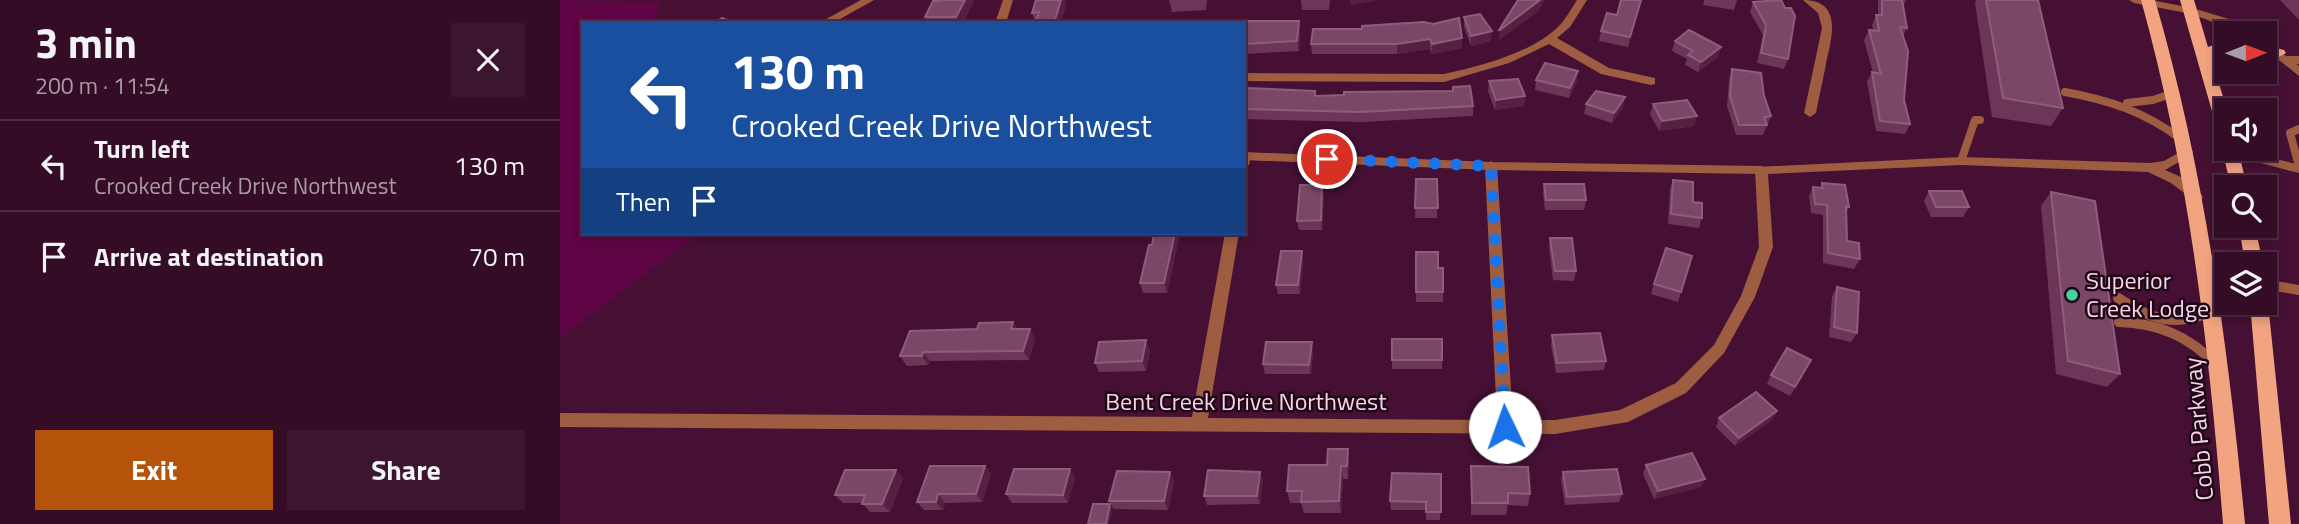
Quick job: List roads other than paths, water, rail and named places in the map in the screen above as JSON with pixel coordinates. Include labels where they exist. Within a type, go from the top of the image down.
[{"type":"main road","name":"Cobb Parkway","points":[[2144,1],[2174,93],[2196,198],[2214,310]]},
{"type":"main road","points":[[2189,6],[2217,98]]},
{"type":"main road","points":[[2206,58],[2214,50]]},
{"type":"main road","name":"Cobb Parkway","points":[[2215,315],[2234,524]]},
{"type":"main road","points":[[2260,315],[2280,524]]},
{"type":"street","points":[[828,21],[869,0]]},
{"type":"street","points":[[1001,21],[1008,0]]},
{"type":"street","points":[[1246,77],[1444,78],[1471,72],[1561,30],[1583,0]]},
{"type":"street","points":[[1808,0],[1822,12],[1828,28],[1810,113]]},
{"type":"street","points":[[2144,1],[2189,6],[2227,21]]},
{"type":"street","points":[[1548,38],[1605,71],[1651,81]]},
{"type":"street","points":[[2282,56],[2299,72]]},
{"type":"street","points":[[1761,170],[1961,161],[2150,168],[2167,165],[2186,147]]},
{"type":"street","points":[[1491,166],[1505,427]]},
{"type":"street","points":[[2150,168],[2176,180],[2196,198]]},
{"type":"street","name":"Bent Creek Drive Northwest","points":[[560,420],[1555,427],[1622,417],[1681,388],[1719,349],[1748,297],[1766,247],[1761,170]]},
{"type":"street","points":[[1199,425],[1232,235]]},
{"type":"lane","points":[[2065,92],[2122,103],[2144,102],[2174,93]]},
{"type":"lane","points":[[2122,103],[2151,117],[2186,147]]},
{"type":"lane","points":[[1961,161],[1975,120],[1980,120]]},
{"type":"lane","points":[[2272,161],[2299,168],[2290,133],[2299,129]]},
{"type":"lane","points":[[1246,158],[1491,166],[1761,170]]},
{"type":"lane","points":[[2277,286],[2299,290]]},
{"type":"lane","points":[[2118,298],[2140,313],[2176,323],[2192,321],[2214,310]]},
{"type":"lane","points":[[2119,323],[2141,323],[2186,338],[2205,353],[2222,372]]},
{"type":"place","name":"Superior Creek Lodge","points":[[2072,295]]}]
